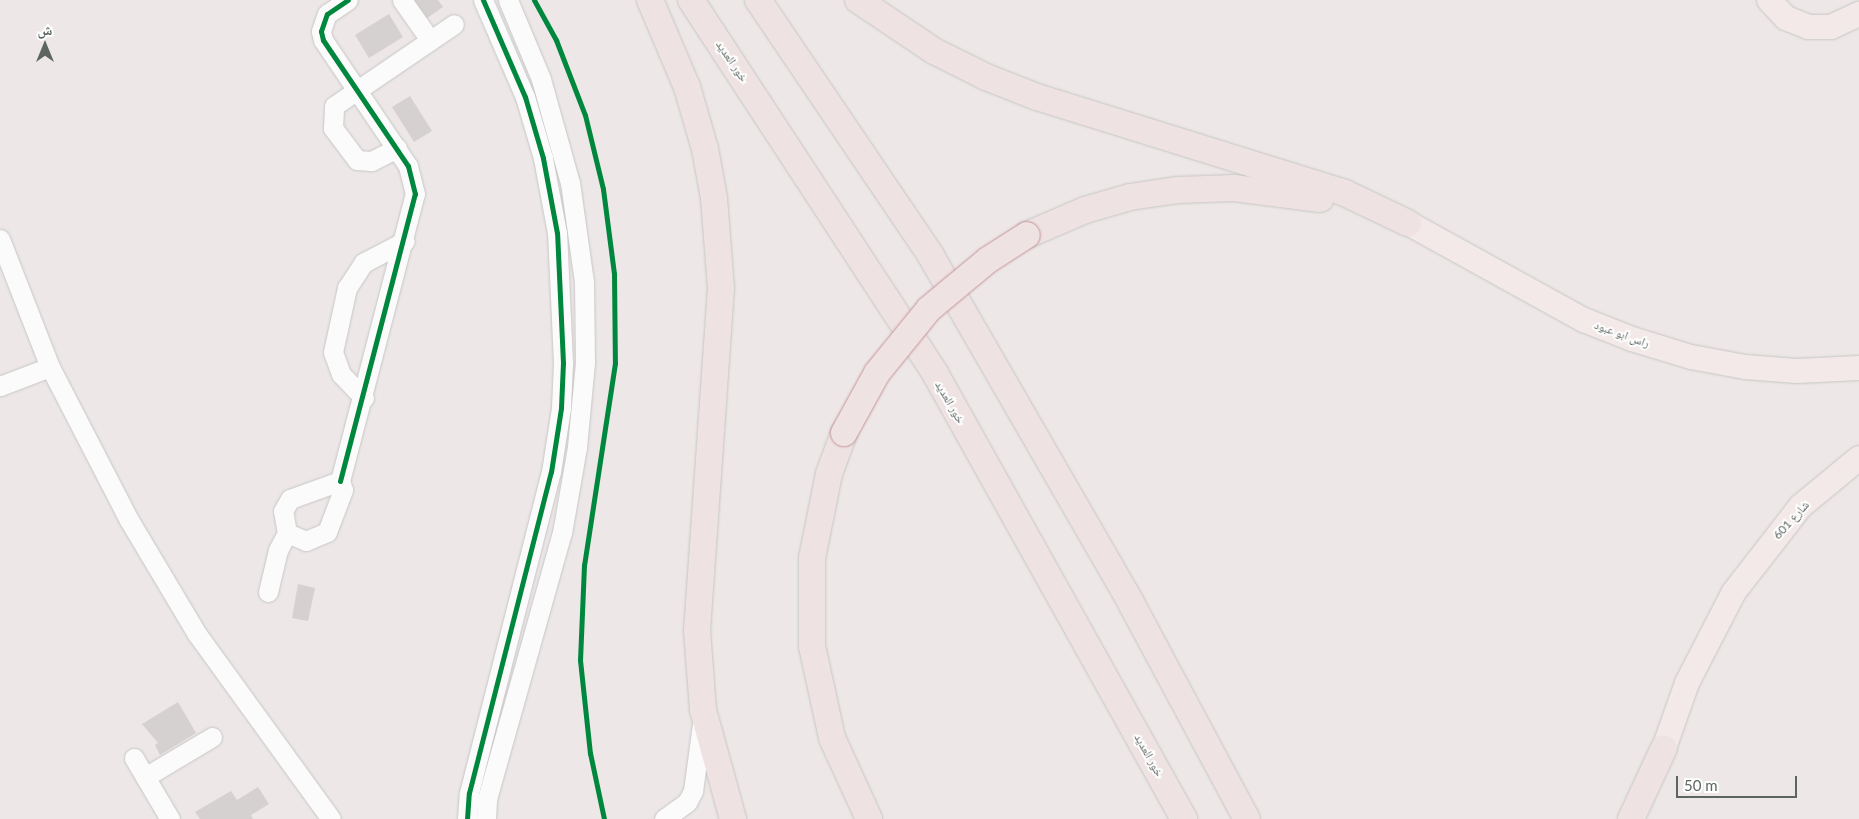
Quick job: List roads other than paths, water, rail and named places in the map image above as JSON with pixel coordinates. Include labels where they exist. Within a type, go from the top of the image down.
[{"type":"highway","points":[[650,0],[687,87],[705,149],[719,250],[718,332],[698,583],[698,673],[703,710],[733,819]]},
{"type":"highway","name":"خور العديد","points":[[691,0],[936,375],[1184,819]]},
{"type":"highway","points":[[758,0],[931,256],[1131,603],[1247,819]]},
{"type":"highway","points":[[858,0],[934,51],[986,77],[1037,97],[1346,192],[1408,223]]},
{"type":"highway","points":[[869,819],[832,738],[812,646],[813,550],[829,474],[844,433],[877,373],[929,308],[988,260],[1027,235],[1085,210],[1130,197],[1225,189],[1324,200],[1408,223]]},
{"type":"highway","points":[[1630,819],[1664,748]]},
{"type":"highway","points":[[1644,819],[1664,748]]},
{"type":"main road","points":[[1768,1],[1786,18],[1808,27],[1831,27],[1859,14]]},
{"type":"main road","name":"راس ابو عبود","points":[[1408,223],[1584,320],[1632,339],[1691,357],[1745,367],[1797,371],[1859,368]]},
{"type":"main road","name":"شارع 601","points":[[1664,748],[1691,674],[1734,592],[1801,506],[1859,458]]},
{"type":"street","points":[[288,532],[306,541],[326,532],[343,490],[340,482],[405,241],[415,185],[397,148],[323,40],[321,31],[322,7],[348,0]]},
{"type":"street","points":[[402,0],[430,40]]},
{"type":"street","points":[[466,819],[473,775],[551,472],[561,408],[563,363],[556,233],[543,158],[525,97],[482,0]]},
{"type":"street","points":[[486,819],[487,799],[562,533],[585,363],[584,282],[570,183],[541,79],[508,0]]},
{"type":"street","points":[[397,148],[366,162],[350,153],[331,116],[337,102],[454,24]]},
{"type":"street","points":[[0,239],[50,367],[174,598],[331,819]]},
{"type":"street","points":[[364,398],[341,374],[333,352],[347,288],[363,263],[405,241]]},
{"type":"street","points":[[0,386],[50,367]]},
{"type":"street","points":[[268,592],[278,550],[288,532],[283,511],[290,499],[340,482]]},
{"type":"street","points":[[664,819],[687,802],[693,791],[703,710]]},
{"type":"street","points":[[145,777],[212,737]]},
{"type":"street","points":[[134,758],[170,819]]}]
